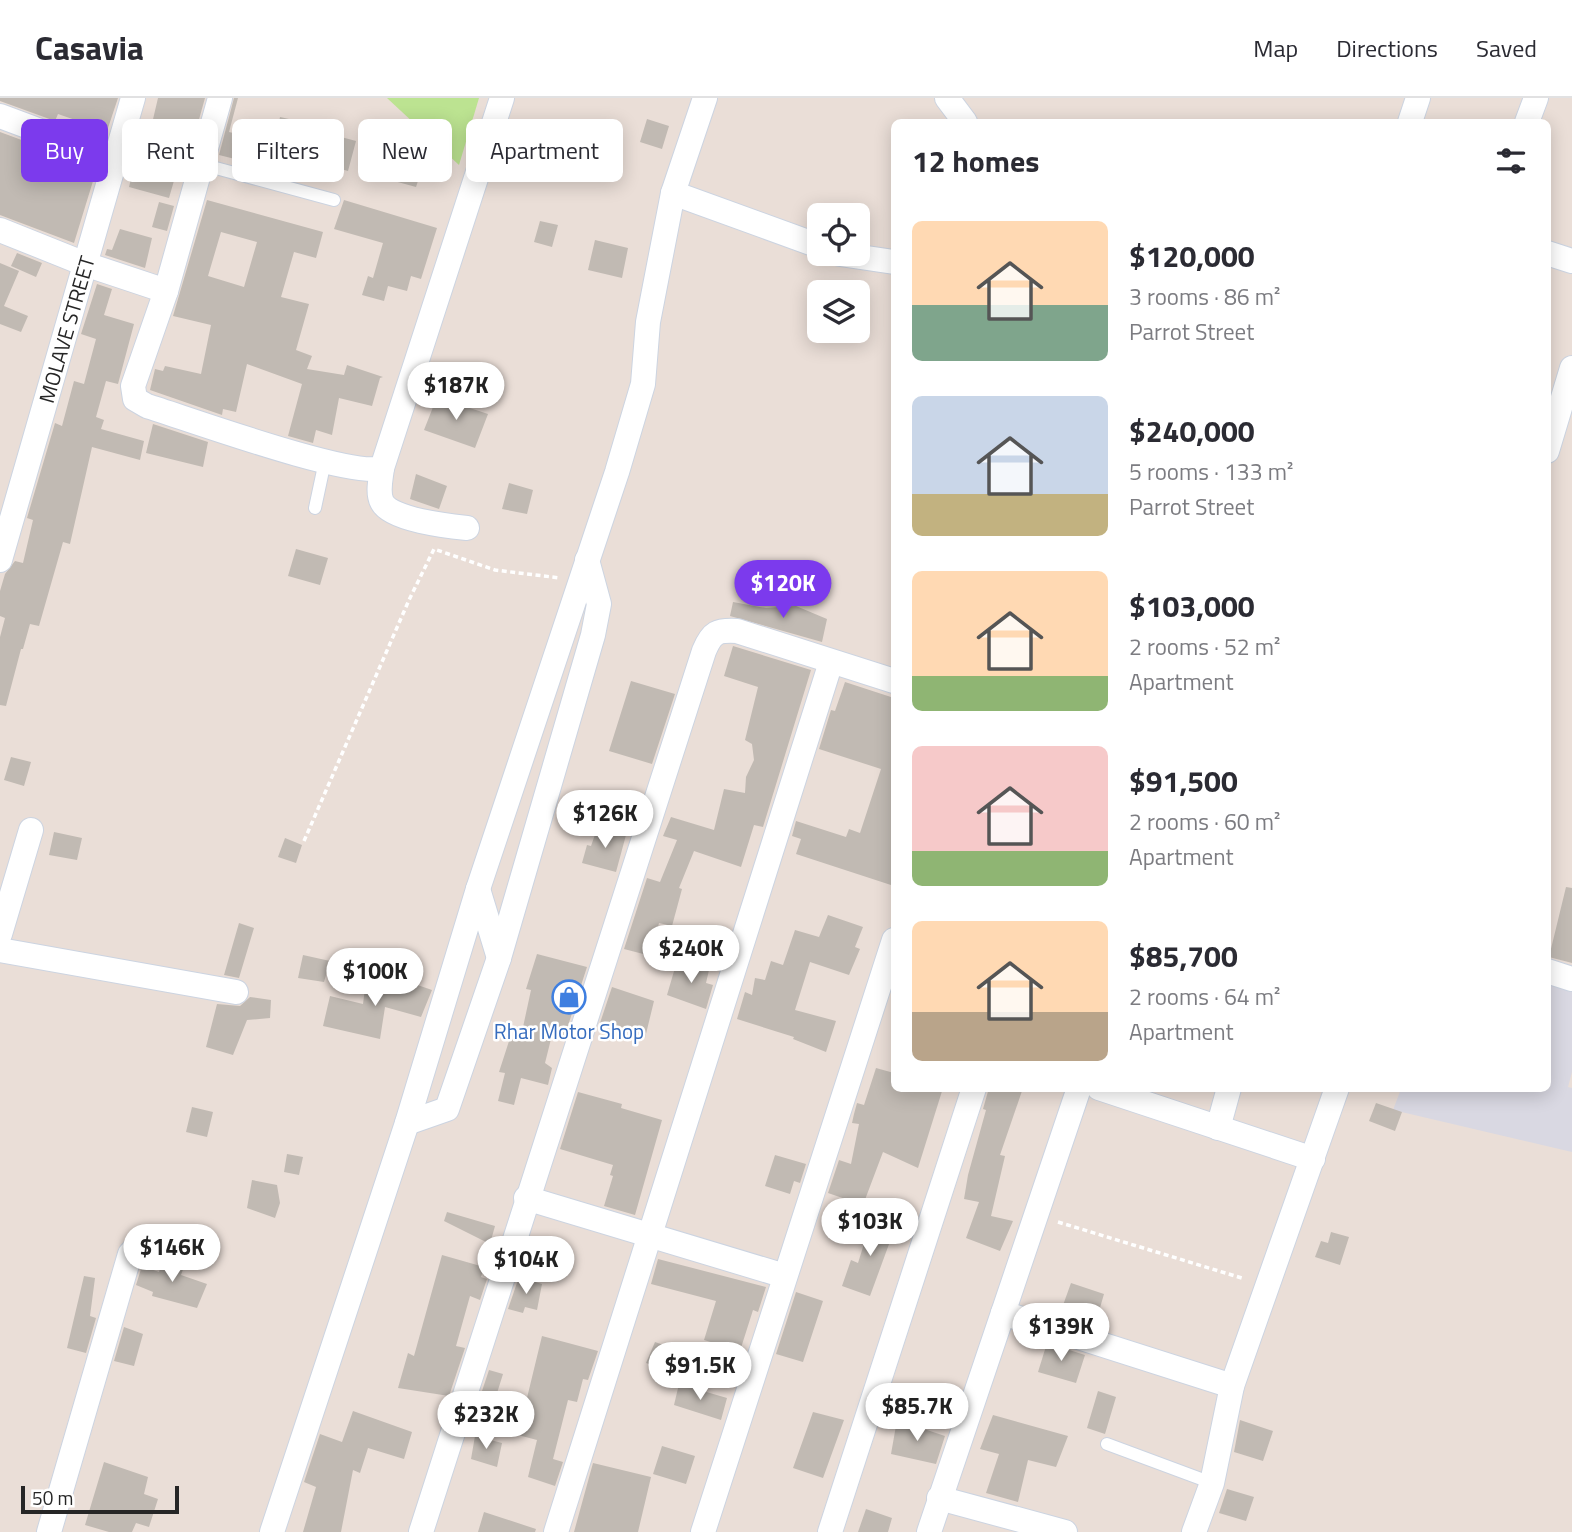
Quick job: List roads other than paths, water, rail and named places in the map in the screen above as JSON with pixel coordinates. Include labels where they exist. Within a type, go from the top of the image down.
[{"type":"street","name":"MOLAVE STREET","points":[[0,560],[4,532],[134,98]]},
{"type":"street","points":[[214,119],[220,98]]},
{"type":"street","points":[[467,528],[437,525],[388,508],[382,503],[379,487],[382,468],[502,98]]},
{"type":"street","points":[[272,1532],[407,1123],[478,889],[570,611],[587,580],[643,383],[648,321],[673,193],[705,98]]},
{"type":"street","points":[[947,98],[963,119]]},
{"type":"street","points":[[1411,119],[1418,98]]},
{"type":"street","points":[[1528,119],[1536,98]]},
{"type":"street","points":[[0,116],[115,159]]},
{"type":"street","points":[[196,182],[166,291],[133,386],[138,402],[325,461],[370,471],[382,468]]},
{"type":"street","points":[[673,193],[807,242]]},
{"type":"street","points":[[0,230],[85,264],[166,291]]},
{"type":"street","points":[[1551,254],[1572,261]]},
{"type":"street","points":[[870,258],[891,262]]},
{"type":"street","points":[[1551,416],[1572,368]]},
{"type":"street","points":[[407,1123],[447,1109],[465,1061],[499,958],[593,635],[598,613],[587,580]]},
{"type":"street","points":[[421,1532],[526,1198],[704,651],[712,634],[718,630],[737,631],[891,680]]},
{"type":"street","points":[[556,1532],[652,1237],[831,662]]},
{"type":"street","points":[[0,934],[31,830]]},
{"type":"street","points":[[478,889],[499,958]]},
{"type":"street","points":[[703,1532],[891,949]]},
{"type":"street","points":[[0,950],[236,992]]},
{"type":"street","points":[[1551,972],[1572,979]]},
{"type":"street","points":[[435,1026],[465,1061]]},
{"type":"street","points":[[830,1532],[973,1092]]},
{"type":"street","points":[[929,1532],[1078,1092]]},
{"type":"street","points":[[1111,1092],[1312,1159]]},
{"type":"street","points":[[1218,1128],[1229,1092]]},
{"type":"street","points":[[1194,1532],[1212,1483],[1232,1386],[1336,1092]]},
{"type":"street","points":[[526,1198],[785,1276]]},
{"type":"street","points":[[49,1532],[130,1254],[138,1246],[173,1237]]},
{"type":"street","points":[[1003,1313],[1232,1386]]},
{"type":"street","points":[[939,1499],[1065,1532]]},
{"type":"lane","points":[[218,169],[334,200]]},
{"type":"lane","points":[[315,508],[325,461]]},
{"type":"lane","points":[[1107,1444],[1212,1483]]},
{"type":"place","name":"Rhar Motor Shop","points":[[569,997]]}]
